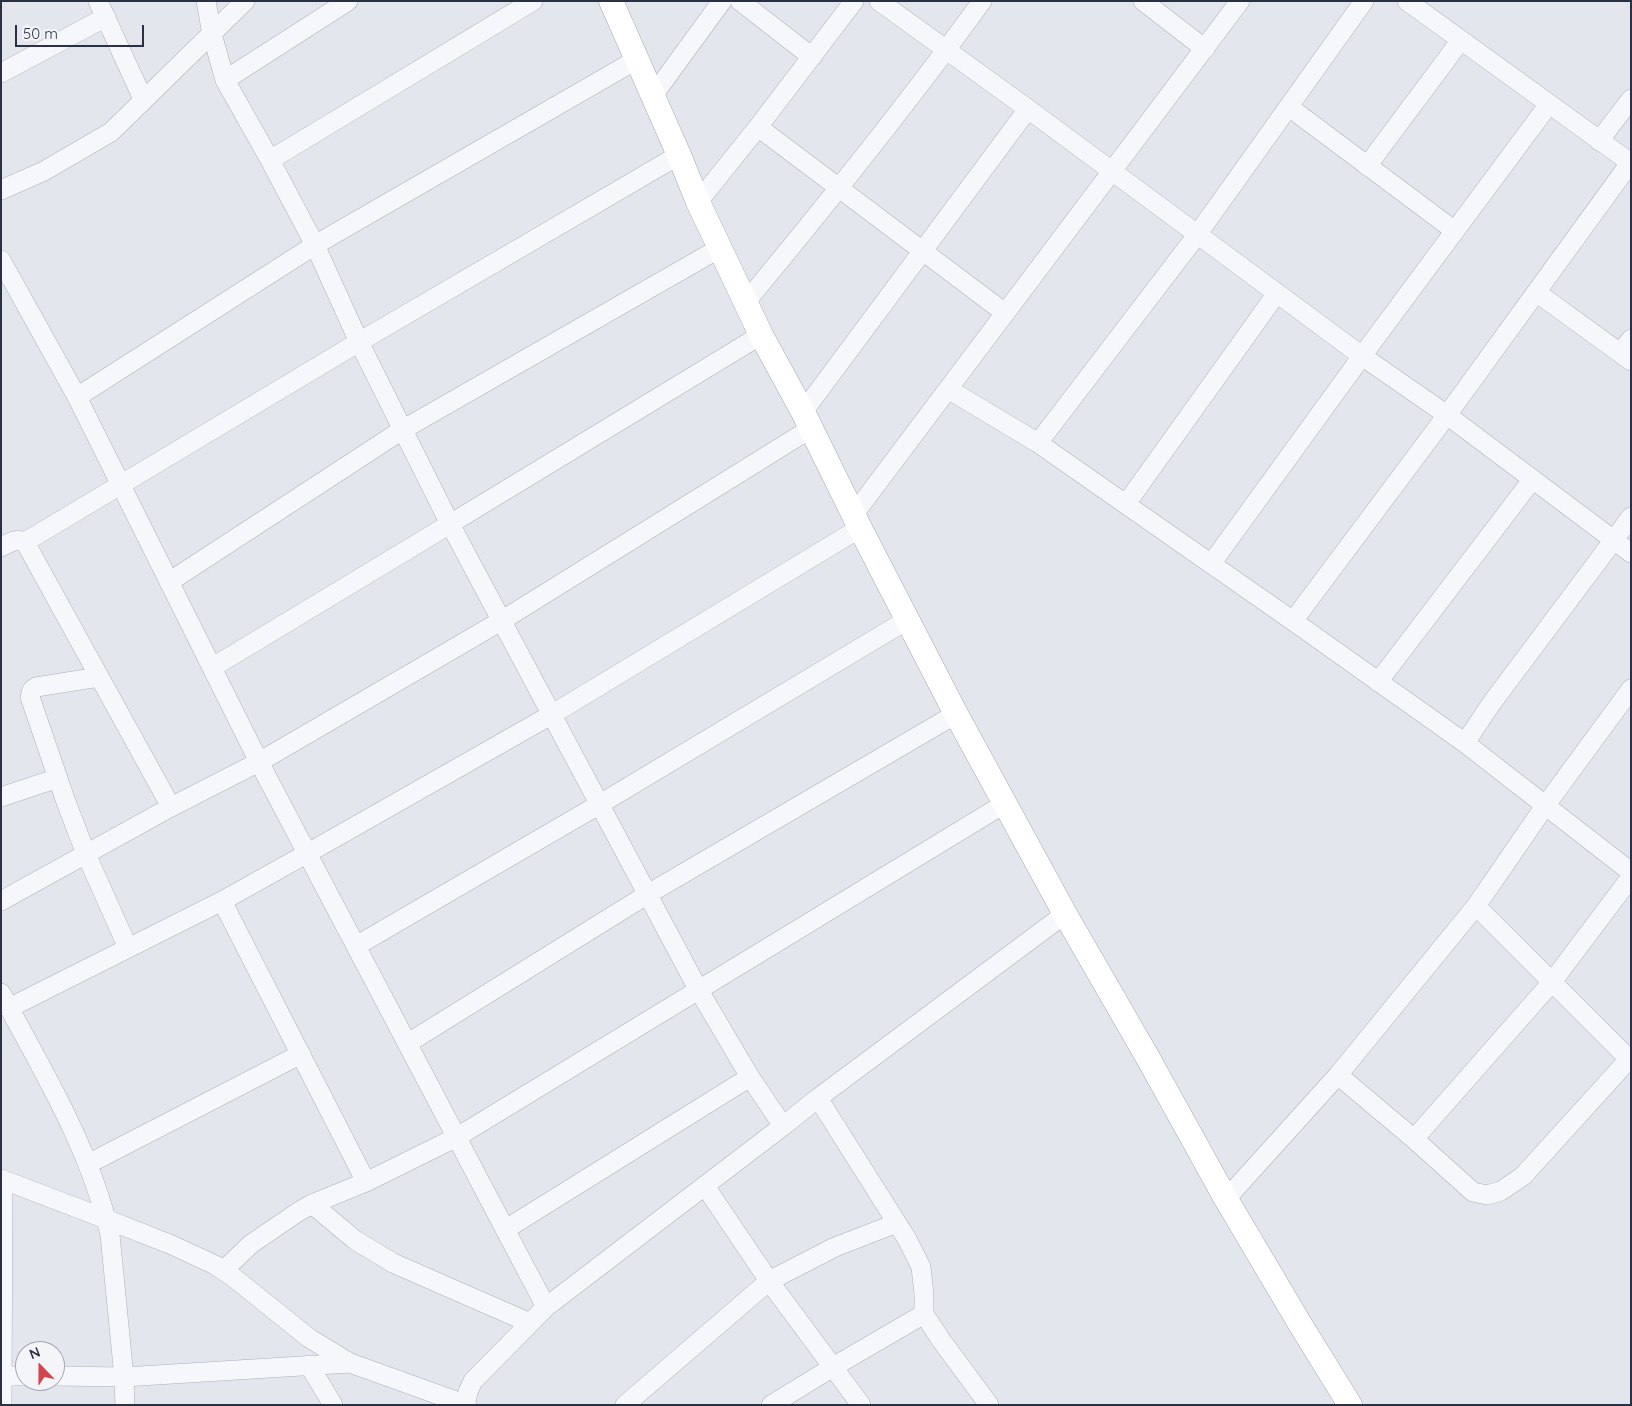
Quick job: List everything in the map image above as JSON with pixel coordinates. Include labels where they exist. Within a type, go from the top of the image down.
[{"type":"main road","points":[[611,1],[652,97],[679,154],[698,202],[745,303],[956,714],[1065,914],[1226,1199],[1350,1405]]},
{"type":"street","points":[[206,1],[212,34],[225,80],[315,245],[359,342],[450,524],[698,989],[750,1077],[783,1126]]},
{"type":"street","points":[[1,190],[44,171],[111,132],[244,1]]},
{"type":"street","points":[[225,80],[348,1]]},
{"type":"street","points":[[270,160],[533,1]]},
{"type":"street","points":[[740,1],[812,56]]},
{"type":"street","points":[[698,202],[854,1]]},
{"type":"street","points":[[879,1],[1362,356],[1447,415],[1631,553]]},
{"type":"street","points":[[745,303],[840,188],[982,1]]},
{"type":"street","points":[[1143,1],[1206,49]]},
{"type":"street","points":[[124,1405],[124,1377],[110,1235],[106,1219],[88,1164],[70,1122],[5,1000],[128,948],[222,901],[308,853],[551,715],[857,521],[948,389],[1206,49],[1240,1]]},
{"type":"street","points":[[1038,444],[1197,235],[1364,1]]},
{"type":"street","points":[[1293,620],[1447,415],[1630,163],[1407,1]]},
{"type":"street","points":[[652,97],[718,3]]},
{"type":"street","points":[[1,73],[102,9],[143,99]]},
{"type":"street","points":[[1367,166],[1461,40]]},
{"type":"street","points":[[77,397],[315,245],[636,60]]},
{"type":"street","points":[[1599,141],[1631,99]]},
{"type":"street","points":[[1211,564],[1549,104]]},
{"type":"street","points":[[1288,107],[1455,231]]},
{"type":"street","points":[[1,901],[171,807],[259,762],[501,620],[806,420],[924,250],[1028,109]]},
{"type":"street","points":[[758,127],[1005,312]]},
{"type":"street","points":[[25,542],[359,342],[679,154]]},
{"type":"street","points":[[169,582],[402,430],[720,248]]},
{"type":"street","points":[[1,260],[6,284],[77,397],[259,762],[546,1306]]},
{"type":"street","points":[[1536,292],[1627,351]]},
{"type":"street","points":[[1126,504],[1277,293]]},
{"type":"street","points":[[213,668],[761,336]]},
{"type":"street","points":[[948,389],[1038,444],[1293,620],[1465,743],[1631,872]]},
{"type":"street","points":[[1378,682],[1532,480]]},
{"type":"street","points":[[1465,743],[1491,704],[1631,517]]},
{"type":"street","points":[[1,547],[11,541],[20,539],[25,542],[171,807]]},
{"type":"street","points":[[356,946],[600,804],[907,620]]},
{"type":"street","points":[[99,677],[36,687],[30,694],[30,697],[86,854],[128,948]]},
{"type":"street","points":[[1226,1199],[1338,1075],[1476,906],[1545,806],[1631,690]]},
{"type":"street","points":[[408,1043],[648,894],[956,714]]},
{"type":"street","points":[[1,797],[58,778]]},
{"type":"street","points":[[224,1270],[251,1244],[280,1223],[312,1204],[366,1182],[458,1137],[1004,804]]},
{"type":"street","points":[[1414,1139],[1552,982],[1631,877]]},
{"type":"street","points":[[222,901],[366,1182]]},
{"type":"street","points":[[1338,1075],[1473,1192],[1486,1195],[1501,1191],[1523,1176],[1630,1059],[1476,906]]},
{"type":"street","points":[[2,1405],[2,1180],[172,1245],[224,1270],[309,1338],[350,1363],[466,1404],[468,1392],[473,1381],[546,1306],[818,1098],[1065,914]]},
{"type":"street","points":[[88,1164],[300,1054]]},
{"type":"street","points":[[506,1229],[750,1077]]},
{"type":"street","points":[[818,1098],[897,1223],[921,1268],[924,1314],[989,1405]]},
{"type":"street","points":[[705,1186],[770,1280],[861,1405]]},
{"type":"street","points":[[312,1204],[355,1240],[394,1264],[452,1291],[530,1323]]},
{"type":"street","points":[[625,1405],[770,1280],[835,1247],[897,1223]]},
{"type":"street","points":[[771,1405],[833,1366],[924,1314]]},
{"type":"street","points":[[65,1376],[124,1377],[350,1363]]},
{"type":"street","points":[[309,1365],[333,1405]]},
{"type":"street","points":[[2,1376],[15,1376]]}]
